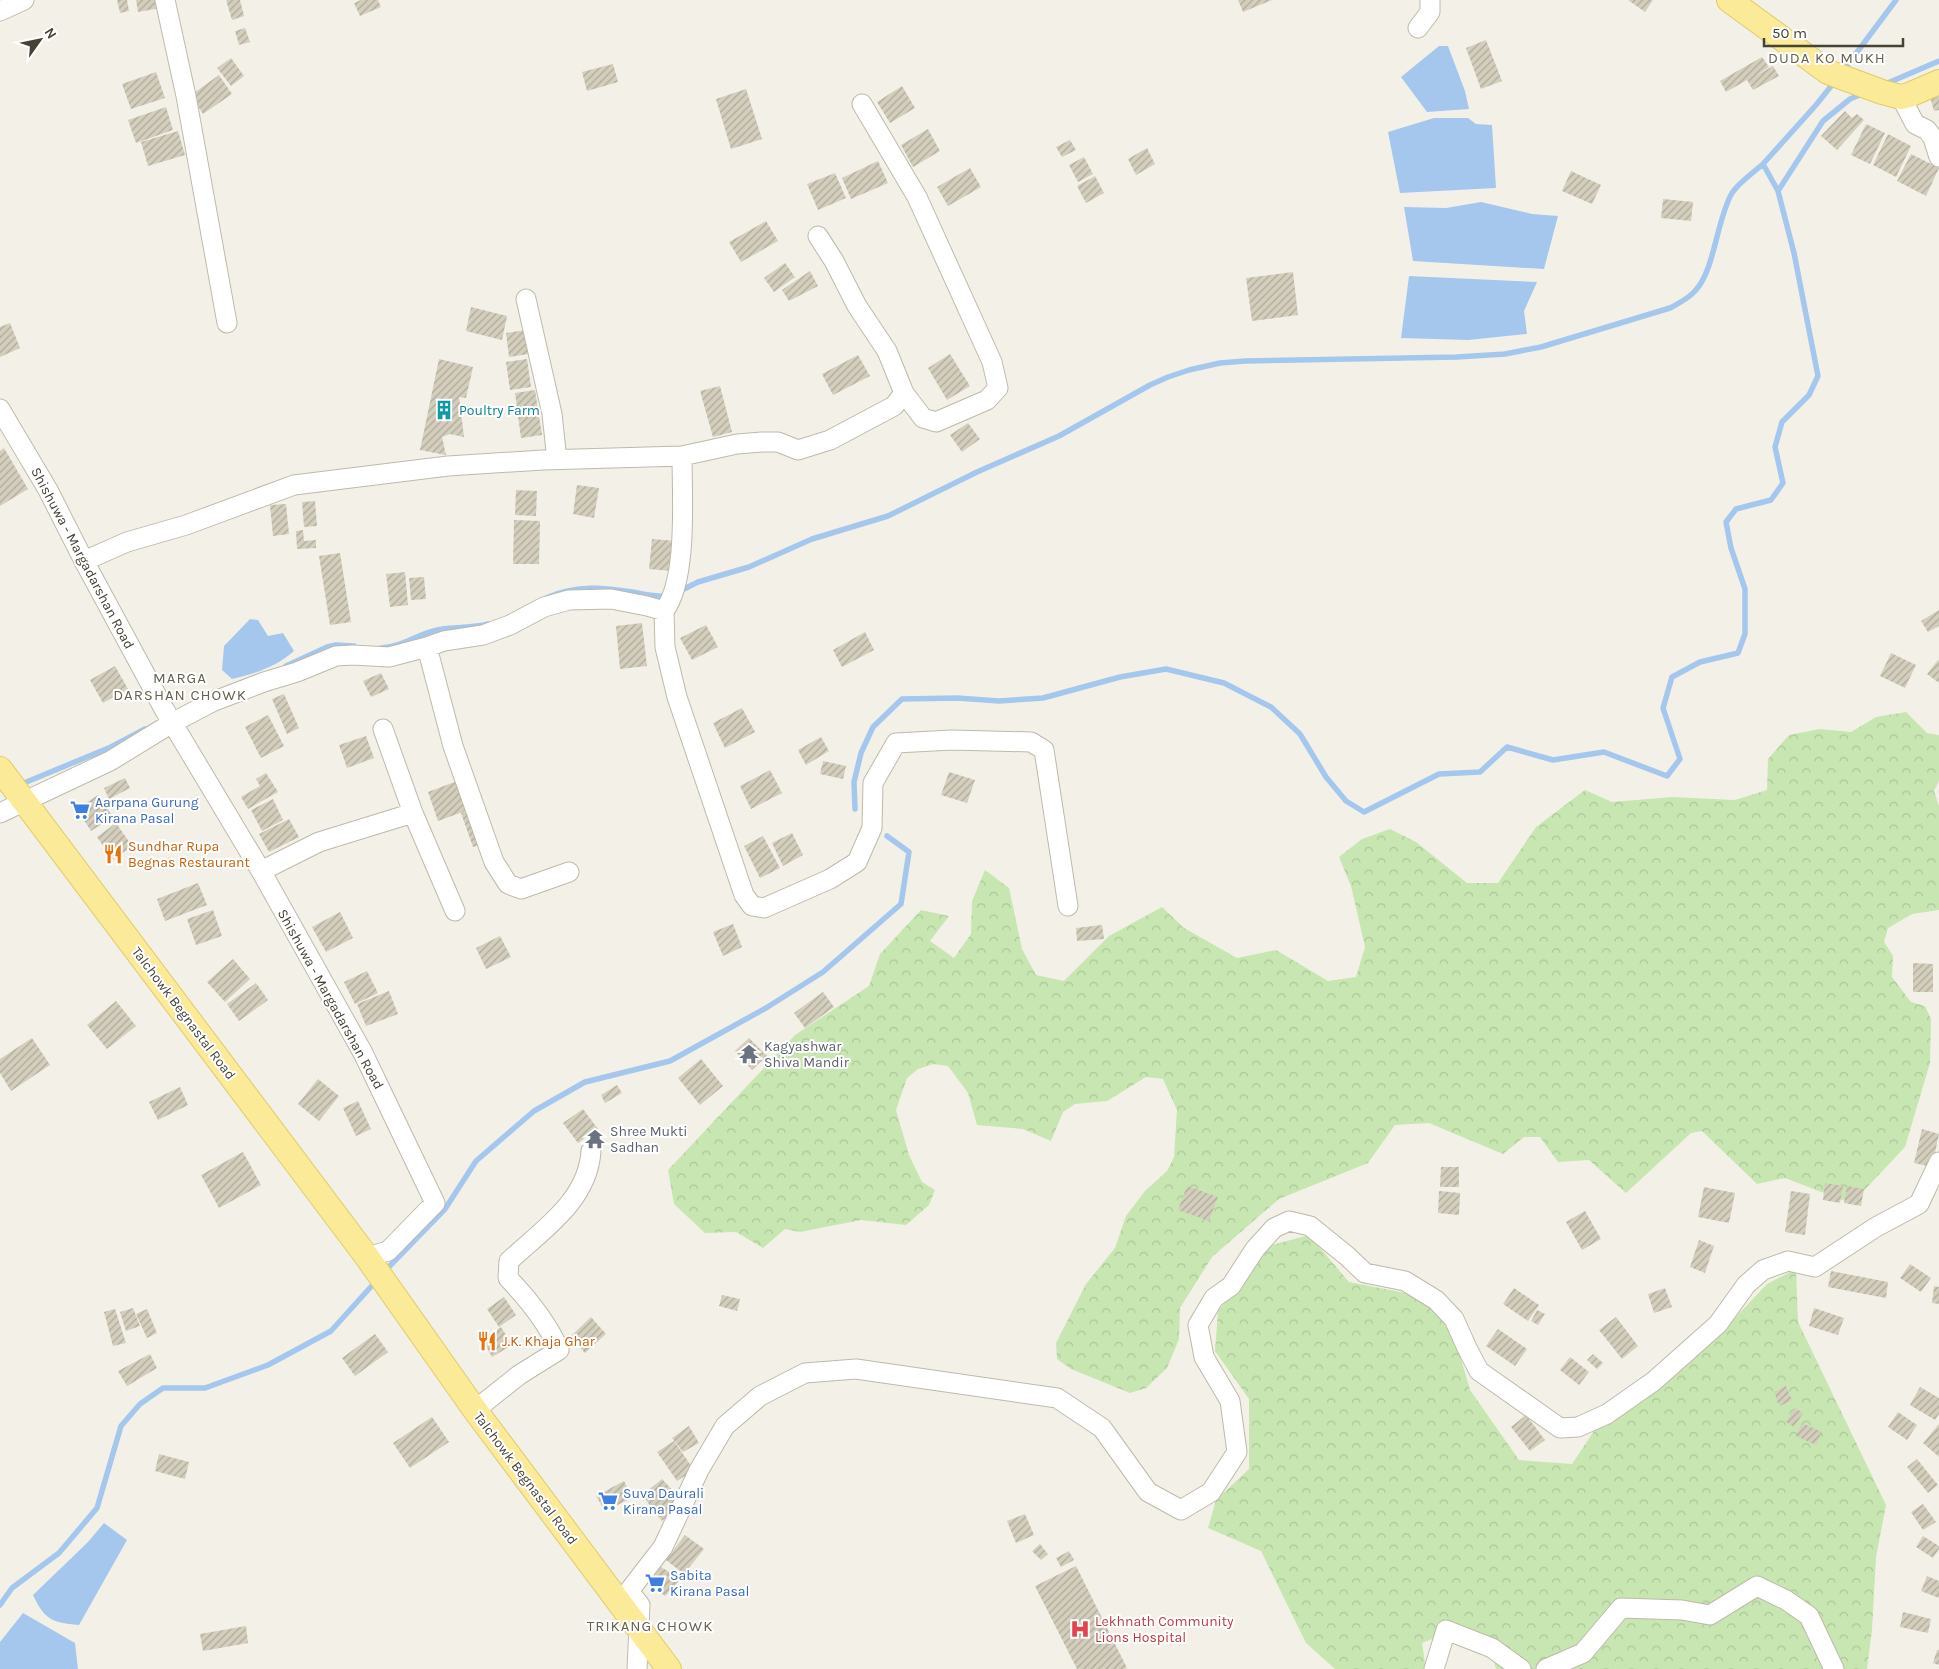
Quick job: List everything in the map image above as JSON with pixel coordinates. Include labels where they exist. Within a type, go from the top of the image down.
[{"type":"main road","points":[[1729,0],[1828,72],[1892,95],[1909,95],[1939,82]]},
{"type":"main road","name":"Talchowk Begnastal Road","points":[[0,769],[367,1257],[475,1410],[669,1669]]},
{"type":"street","points":[[0,11],[24,0]]},
{"type":"street","points":[[165,0],[186,96],[227,323]]},
{"type":"street","points":[[1418,28],[1430,12],[1430,0]]},
{"type":"street","points":[[1892,95],[1916,124],[1927,130],[1933,138],[1939,157]]},
{"type":"street","points":[[818,236],[834,261],[857,306],[887,351],[904,393],[923,418],[936,422],[987,400],[998,388],[992,362],[917,197],[862,104]]},
{"type":"street","points":[[526,300],[552,414],[557,460]]},
{"type":"street","points":[[84,561],[127,542],[186,525],[294,485],[448,466],[682,456],[737,444],[762,442],[778,442],[798,450],[830,440],[894,406],[904,393]]},
{"type":"street","name":"Shishuwa - Margadarshan Road","points":[[0,409],[48,490],[84,561],[168,716],[261,871],[362,1053],[436,1203],[388,1251],[367,1257]]},
{"type":"street","points":[[682,456],[681,535],[670,600],[665,647],[677,697],[744,895],[752,906],[764,908],[830,879],[856,862],[872,828],[874,783],[896,743],[952,740],[1031,742],[1044,750],[1068,906]]},
{"type":"street","points":[[0,813],[110,761],[168,716],[297,672],[336,656],[353,654],[389,657],[444,641],[483,635],[510,626],[544,607],[569,600],[611,599],[647,606],[670,600]]},
{"type":"street","points":[[427,647],[453,746],[494,862],[508,884],[521,889],[569,872]]},
{"type":"street","points":[[383,729],[413,813],[455,911]]},
{"type":"street","points":[[261,871],[319,842],[413,813]]},
{"type":"street","points":[[475,1410],[518,1375],[559,1350],[554,1337],[524,1296],[508,1278],[509,1261],[570,1205],[578,1194],[590,1163],[590,1151]]},
{"type":"street","points":[[637,1669],[640,1605],[629,1591],[663,1547],[699,1470],[725,1426],[760,1396],[805,1373],[856,1370],[1057,1398],[1102,1428],[1148,1492],[1181,1510],[1210,1492],[1237,1452],[1230,1401],[1204,1357],[1198,1325],[1214,1298],[1231,1286],[1255,1248],[1274,1228],[1289,1221],[1310,1226],[1347,1256],[1364,1273],[1405,1281],[1436,1300],[1454,1319],[1466,1348],[1479,1371],[1560,1428],[1578,1427],[1607,1414],[1654,1381],[1718,1324],[1746,1285],[1763,1270],[1788,1261],[1815,1267],[1918,1204],[1939,1162]]},
{"type":"street","points":[[1546,1669],[1583,1652],[1621,1608],[1682,1610],[1710,1615],[1757,1586],[1786,1600],[1809,1616],[1834,1669]]},
{"type":"street","points":[[1434,1669],[1446,1630],[1492,1648],[1521,1669]]},
{"type":"green space","points":[[1906,712],[1927,733],[1939,735],[1939,781],[1934,791],[1939,806],[1939,910],[1912,914],[1888,928],[1884,942],[1893,956],[1892,977],[1911,1002],[1925,1006],[1931,1019],[1930,1063],[1905,1147],[1857,1198],[1842,1200],[1785,1178],[1757,1184],[1702,1131],[1691,1133],[1626,1193],[1589,1160],[1558,1162],[1540,1137],[1524,1137],[1503,1154],[1429,1123],[1395,1125],[1368,1163],[1279,1199],[1212,1257],[1180,1308],[1179,1339],[1167,1368],[1146,1388],[1130,1393],[1071,1369],[1057,1359],[1056,1343],[1086,1284],[1115,1248],[1126,1216],[1145,1191],[1167,1171],[1174,1157],[1177,1110],[1163,1079],[1146,1077],[1107,1101],[1075,1104],[1063,1112],[1051,1141],[1023,1129],[977,1125],[968,1093],[948,1066],[933,1064],[918,1069],[907,1078],[896,1110],[909,1155],[922,1182],[935,1190],[929,1205],[906,1225],[861,1220],[800,1232],[785,1229],[763,1248],[736,1232],[705,1233],[674,1204],[668,1170],[795,1035],[869,986],[880,954],[921,910],[949,916],[930,941],[954,958],[971,934],[972,901],[985,870],[1009,888],[1022,949],[1036,975],[1064,981],[1109,936],[1162,907],[1184,928],[1237,958],[1276,950],[1328,981],[1356,977],[1365,947],[1351,886],[1339,857],[1362,839],[1390,829],[1416,842],[1467,883],[1498,883],[1536,827],[1585,790],[1612,802],[1673,797],[1735,800],[1767,790],[1768,759],[1789,735],[1820,729],[1851,732],[1876,717]]},
{"type":"green space","points":[[1309,1235],[1349,1282],[1421,1296],[1453,1331],[1470,1390],[1519,1460],[1572,1464],[1600,1422],[1715,1339],[1767,1284],[1796,1269],[1798,1322],[1886,1505],[1876,1557],[1872,1630],[1867,1669],[1496,1669],[1491,1652],[1432,1639],[1422,1643],[1426,1669],[1335,1669],[1306,1643],[1261,1551],[1208,1528],[1216,1500],[1249,1469],[1249,1399],[1215,1351],[1218,1311],[1272,1245]]},
{"type":"water","points":[[1439,46],[1448,46],[1465,91],[1469,109],[1427,112],[1401,77]]},
{"type":"water","points":[[1434,118],[1468,118],[1476,124],[1492,125],[1496,188],[1400,193],[1388,132]]},
{"type":"water","points":[[1481,202],[1532,214],[1558,216],[1544,269],[1413,261],[1404,207],[1446,208]]},
{"type":"water","points":[[1409,276],[1537,282],[1524,311],[1527,334],[1468,340],[1401,338]]},
{"type":"water","points":[[250,619],[258,620],[268,636],[283,633],[294,651],[287,657],[264,669],[232,679],[222,670],[224,646]]},
{"type":"water","points":[[104,1523],[127,1540],[79,1625],[55,1621],[45,1615],[33,1595],[88,1542]]},
{"type":"water","points":[[23,1613],[75,1643],[78,1669],[0,1669],[0,1642]]},
{"type":"building","points":[[117,0],[127,0],[129,11],[120,13]]},
{"type":"building","points":[[136,0],[160,0],[161,8],[138,12]]},
{"type":"building","points":[[226,0],[240,0],[244,16],[232,20]]},
{"type":"building","points":[[361,0],[378,0],[381,7],[360,16],[354,3]]},
{"type":"building","points":[[1238,0],[1272,0],[1243,12]]},
{"type":"building","points":[[1628,0],[1653,0],[1645,12]]},
{"type":"building","points":[[245,28],[250,42],[239,45],[235,31]]},
{"type":"building","points":[[1486,40],[1502,81],[1481,89],[1466,48]]},
{"type":"building","points":[[1762,57],[1769,67],[1755,76],[1773,66],[1779,76],[1753,90],[1747,80],[1726,92],[1720,81]]},
{"type":"building","points":[[231,58],[244,76],[231,86],[217,68]]},
{"type":"building","points":[[613,64],[618,82],[587,91],[582,72]]},
{"type":"building","points":[[156,72],[165,98],[131,109],[122,84]]},
{"type":"building","points":[[219,75],[232,94],[203,114],[191,95]]},
{"type":"building","points":[[902,86],[915,108],[890,123],[877,102]]},
{"type":"building","points":[[746,89],[762,139],[731,149],[716,99]]},
{"type":"building","points":[[1939,90],[1939,110],[1934,111],[1929,93]]},
{"type":"building","points":[[166,107],[173,130],[136,143],[128,120]]},
{"type":"building","points":[[1845,111],[1852,118],[1857,114],[1864,120],[1837,150],[1821,136]]},
{"type":"building","points":[[1866,124],[1885,133],[1870,164],[1851,155]]},
{"type":"building","points":[[928,129],[940,151],[913,167],[901,145]]},
{"type":"building","points":[[178,131],[185,155],[148,166],[141,142]]},
{"type":"building","points":[[1888,134],[1911,146],[1896,177],[1873,165]]},
{"type":"building","points":[[1070,140],[1076,150],[1062,157],[1056,147]]},
{"type":"building","points":[[1147,148],[1155,164],[1136,175],[1128,159]]},
{"type":"building","points":[[1911,154],[1939,168],[1926,196],[1897,181]]},
{"type":"building","points":[[1084,157],[1093,174],[1078,182],[1069,165]]},
{"type":"building","points":[[878,161],[888,183],[851,199],[842,178]]},
{"type":"building","points":[[970,168],[981,187],[948,206],[937,187]]},
{"type":"building","points":[[1571,171],[1601,185],[1592,204],[1562,191]]},
{"type":"building","points":[[835,173],[846,198],[818,210],[807,184]]},
{"type":"building","points":[[1095,176],[1104,193],[1086,203],[1077,186]]},
{"type":"building","points":[[1663,199],[1693,202],[1691,221],[1661,218]]},
{"type":"building","points":[[766,221],[778,241],[741,262],[729,242]]},
{"type":"building","points":[[785,263],[795,277],[774,292],[764,278]]},
{"type":"building","points":[[810,271],[818,286],[789,301],[782,290]]},
{"type":"building","points":[[1293,272],[1298,315],[1252,321],[1246,278]]},
{"type":"building","points":[[471,307],[507,316],[502,340],[466,331]]},
{"type":"building","points":[[10,323],[20,348],[0,357],[0,327]]},
{"type":"building","points":[[525,330],[528,354],[509,357],[506,333]]},
{"type":"building","points":[[950,354],[970,386],[947,400],[928,368]]},
{"type":"building","points":[[858,355],[870,376],[833,395],[822,374]]},
{"type":"building","name":"Poultry Farm","points":[[439,359],[473,367],[466,398],[459,397],[464,437],[450,434],[442,437],[446,455],[420,450]]},
{"type":"building","points":[[527,359],[531,387],[510,390],[506,362]]},
{"type":"building","points":[[720,386],[732,432],[713,437],[700,391]]},
{"type":"building","points":[[535,390],[542,435],[521,438],[515,393]]},
{"type":"building","points":[[968,423],[980,439],[962,452],[950,435]]},
{"type":"building","points":[[4,448],[28,489],[0,506],[0,451]]},
{"type":"building","points":[[577,485],[599,488],[594,518],[573,514]]},
{"type":"building","points":[[516,490],[537,491],[536,516],[515,515]]},
{"type":"building","points":[[315,501],[317,526],[304,527],[302,502]]},
{"type":"building","points":[[286,504],[289,534],[273,536],[270,505]]},
{"type":"building","points":[[514,520],[540,521],[539,564],[513,564]]},
{"type":"building","points":[[303,530],[304,541],[316,540],[316,548],[297,549],[296,531]]},
{"type":"building","points":[[652,539],[676,541],[672,571],[649,569]]},
{"type":"building","points":[[340,553],[351,622],[330,625],[319,556]]},
{"type":"building","points":[[405,572],[408,605],[390,607],[386,574]]},
{"type":"building","points":[[424,577],[426,599],[411,600],[409,578]]},
{"type":"building","points":[[1939,610],[1939,626],[1928,632],[1921,621]]},
{"type":"building","points":[[642,623],[647,666],[620,669],[616,626]]},
{"type":"building","points":[[706,625],[718,647],[692,660],[680,638]]},
{"type":"building","points":[[865,632],[874,650],[842,667],[833,650]]},
{"type":"building","points":[[1891,653],[1916,665],[1905,688],[1880,676]]},
{"type":"building","points":[[1939,661],[1939,683],[1927,674]]},
{"type":"building","points":[[115,666],[128,689],[103,703],[90,680]]},
{"type":"building","points":[[381,673],[389,689],[371,697],[363,681]]},
{"type":"building","points":[[284,694],[299,728],[287,734],[272,699]]},
{"type":"building","points":[[742,708],[755,732],[725,748],[713,723]]},
{"type":"building","points":[[268,715],[284,746],[261,758],[245,727]]},
{"type":"building","points":[[366,736],[374,758],[347,768],[339,745]]},
{"type":"building","points":[[821,737],[829,751],[806,765],[798,750]]},
{"type":"building","points":[[823,761],[846,766],[843,779],[820,774]]},
{"type":"building","points":[[770,770],[782,793],[751,809],[740,786]]},
{"type":"building","points":[[949,772],[975,780],[967,803],[941,795]]},
{"type":"building","points":[[266,773],[278,792],[248,809],[241,797],[260,786],[256,779]]},
{"type":"building","points":[[125,778],[130,788],[109,799],[104,788]]},
{"type":"building","points":[[457,781],[468,810],[438,821],[428,792]]},
{"type":"building","points":[[98,795],[113,817],[91,831],[77,809]]},
{"type":"building","points":[[273,799],[283,820],[262,831],[251,810]]},
{"type":"building","points":[[473,809],[485,843],[473,847],[461,813]]},
{"type":"building","points":[[289,819],[299,837],[269,852],[259,834]]},
{"type":"building","points":[[116,823],[132,846],[113,860],[97,837]]},
{"type":"building","points":[[792,833],[803,855],[783,866],[772,843]]},
{"type":"building","points":[[763,836],[780,868],[760,878],[744,846]]},
{"type":"building","points":[[198,883],[207,905],[165,921],[157,899]]},
{"type":"building","points":[[213,910],[222,936],[196,945],[187,919]]},
{"type":"building","points":[[340,912],[353,938],[326,952],[312,927]]},
{"type":"building","points":[[733,924],[742,947],[723,956],[713,932]]},
{"type":"building","points":[[1102,925],[1104,939],[1077,941],[1076,928]]},
{"type":"building","points":[[500,936],[511,957],[486,969],[476,948]]},
{"type":"building","points":[[233,959],[250,979],[225,1002],[207,982]]},
{"type":"building","points":[[1913,963],[1933,964],[1933,992],[1913,992]]},
{"type":"building","points":[[367,971],[378,993],[355,1004],[344,982]]},
{"type":"building","points":[[256,983],[268,1000],[239,1021],[227,1004]]},
{"type":"building","points":[[389,991],[398,1014],[366,1026],[357,1004]]},
{"type":"building","points":[[823,992],[834,1007],[805,1028],[794,1013]]},
{"type":"building","points":[[116,1001],[136,1026],[107,1049],[87,1025]]},
{"type":"building","points":[[32,1038],[50,1065],[11,1091],[0,1073],[0,1059]]},
{"type":"building","points":[[749,1038],[767,1056],[752,1070],[735,1051]]},
{"type":"building","points":[[701,1059],[723,1086],[700,1105],[678,1078]]},
{"type":"building","points":[[318,1079],[339,1096],[319,1121],[298,1104]]},
{"type":"building","points":[[617,1085],[622,1093],[605,1103],[601,1095]]},
{"type":"building","points":[[180,1087],[188,1105],[158,1120],[149,1102]]},
{"type":"building","points":[[358,1101],[371,1129],[356,1136],[343,1108]]},
{"type":"building","points":[[583,1109],[598,1129],[578,1143],[563,1123]]},
{"type":"building","points":[[1922,1129],[1939,1134],[1932,1167],[1914,1163]]},
{"type":"building","points":[[243,1152],[261,1185],[219,1208],[201,1175]]},
{"type":"building","points":[[1441,1167],[1459,1167],[1459,1187],[1440,1187]]},
{"type":"building","points":[[1825,1183],[1843,1186],[1840,1203],[1823,1200]]},
{"type":"building","points":[[1187,1186],[1218,1197],[1209,1221],[1178,1210]]},
{"type":"building","points":[[1847,1186],[1864,1189],[1861,1206],[1844,1203]]},
{"type":"building","points":[[1704,1187],[1735,1193],[1729,1223],[1698,1217]]},
{"type":"building","points":[[1439,1191],[1460,1193],[1459,1215],[1438,1213]]},
{"type":"building","points":[[1791,1191],[1810,1194],[1805,1235],[1785,1232]]},
{"type":"building","points":[[1585,1211],[1601,1239],[1582,1250],[1566,1222]]},
{"type":"building","points":[[1699,1240],[1714,1246],[1705,1273],[1690,1267]]},
{"type":"building","points":[[1910,1264],[1931,1278],[1921,1292],[1900,1278]]},
{"type":"building","points":[[1831,1271],[1888,1282],[1886,1298],[1828,1287]]},
{"type":"building","points":[[1934,1286],[1939,1287],[1939,1304],[1932,1303]]},
{"type":"building","points":[[1514,1288],[1539,1305],[1528,1321],[1503,1304]]},
{"type":"building","points":[[1665,1288],[1672,1307],[1654,1313],[1648,1294]]},
{"type":"building","points":[[722,1295],[740,1299],[737,1311],[719,1306]]},
{"type":"building","points":[[504,1297],[516,1315],[499,1327],[487,1309]]},
{"type":"building","points":[[133,1308],[140,1326],[126,1331],[120,1312]]},
{"type":"building","points":[[1814,1308],[1844,1318],[1838,1335],[1809,1326]]},
{"type":"building","points":[[115,1309],[126,1343],[113,1346],[104,1312]]},
{"type":"building","points":[[147,1309],[157,1333],[147,1338],[136,1314]]},
{"type":"building","points":[[1537,1310],[1545,1314],[1538,1325],[1531,1321]]},
{"type":"building","points":[[591,1317],[606,1334],[585,1353],[570,1337]]},
{"type":"building","points":[[1616,1317],[1638,1346],[1622,1359],[1599,1330]]},
{"type":"building","points":[[501,1327],[512,1345],[492,1357],[482,1339]]},
{"type":"building","points":[[1498,1329],[1527,1349],[1515,1366],[1486,1346]]},
{"type":"building","points":[[375,1334],[388,1352],[355,1376],[342,1358]]},
{"type":"building","points":[[150,1354],[157,1368],[127,1386],[118,1371]]},
{"type":"building","points":[[1593,1354],[1603,1363],[1597,1369],[1587,1360]]},
{"type":"building","points":[[1570,1357],[1589,1372],[1579,1385],[1560,1370]]},
{"type":"building","points":[[1786,1386],[1792,1400],[1780,1406],[1774,1392]]},
{"type":"building","points":[[1920,1387],[1939,1398],[1939,1414],[1935,1420],[1910,1405]]},
{"type":"building","points":[[1795,1408],[1803,1413],[1794,1427],[1786,1422]]},
{"type":"building","points":[[1898,1412],[1917,1425],[1907,1440],[1888,1427]]},
{"type":"building","points":[[1526,1415],[1545,1440],[1530,1451],[1511,1427]]},
{"type":"building","points":[[432,1417],[449,1442],[410,1468],[393,1443]]},
{"type":"building","points":[[1802,1423],[1822,1432],[1816,1445],[1796,1436]]},
{"type":"building","points":[[1939,1424],[1939,1457],[1923,1443]]},
{"type":"building","points":[[689,1426],[699,1443],[683,1452],[672,1438]]},
{"type":"building","points":[[674,1441],[694,1470],[677,1481],[657,1452]]},
{"type":"building","points":[[159,1454],[189,1462],[185,1479],[155,1471]]},
{"type":"building","points":[[1917,1459],[1938,1485],[1928,1493],[1907,1467]]},
{"type":"building","points":[[662,1479],[675,1493],[673,1511],[662,1521],[642,1495]]},
{"type":"building","points":[[624,1481],[632,1498],[605,1511],[596,1496]]},
{"type":"building","points":[[1923,1504],[1936,1522],[1923,1530],[1911,1512]]},
{"type":"building","points":[[1025,1514],[1034,1535],[1016,1543],[1007,1521]]},
{"type":"building","points":[[685,1535],[704,1549],[684,1574],[666,1560]]},
{"type":"building","points":[[1923,1536],[1939,1546],[1933,1558],[1916,1547]]},
{"type":"building","points":[[1040,1544],[1048,1554],[1041,1560],[1032,1551]]},
{"type":"building","points":[[1069,1551],[1074,1560],[1061,1567],[1056,1558]]},
{"type":"building","name":"Lekhnath Community Lions Hospital","points":[[1076,1566],[1127,1668],[1125,1669],[1077,1669],[1035,1586]]},
{"type":"building","points":[[661,1567],[681,1579],[665,1596],[647,1581]]},
{"type":"building","points":[[1927,1576],[1939,1581],[1939,1598],[1921,1591]]},
{"type":"building","points":[[1903,1612],[1931,1619],[1928,1633],[1900,1627]]},
{"type":"building","points":[[246,1626],[248,1643],[203,1651],[200,1634]]},
{"type":"building","points":[[1937,1650],[1939,1650],[1939,1665],[1933,1663]]},
{"type":"waterway","points":[[1843,71],[1896,0]]},
{"type":"waterway","points":[[1883,85],[1939,61]]},
{"type":"waterway","points":[[1778,191],[1763,164],[1836,80]]},
{"type":"waterway","points":[[855,809],[854,782],[861,753],[873,727],[902,699],[957,698],[999,701],[1043,698],[1120,677],[1166,669],[1224,683],[1271,707],[1300,734],[1326,777],[1346,801],[1364,812],[1439,774],[1480,772],[1507,747],[1553,760],[1604,752],[1667,776],[1680,759],[1663,708],[1672,677],[1700,662],[1738,653],[1745,634],[1745,589],[1731,548],[1726,522],[1736,509],[1771,500],[1783,483],[1775,447],[1782,422],[1809,395],[1818,376],[1794,253],[1778,191],[1823,121],[1850,99],[1864,93]]},
{"type":"waterway","points":[[678,592],[698,582],[749,567],[812,539],[888,516],[977,472],[1059,436],[1150,385],[1189,370],[1220,363],[1245,361],[1457,357],[1505,354],[1541,347],[1670,308],[1683,301],[1702,282],[1707,271],[1722,217],[1732,193],[1742,181],[1763,164]]},
{"type":"waterway","points":[[546,598],[567,591],[589,588],[667,596]]},
{"type":"waterway","points":[[381,648],[403,643],[437,630],[488,624]]},
{"type":"waterway","points":[[286,666],[327,647],[336,645],[354,646]]},
{"type":"waterway","points":[[24,783],[111,747],[145,729]]},
{"type":"waterway","points":[[383,1273],[445,1209],[476,1161],[534,1111],[585,1082],[670,1061],[766,1008],[823,972],[901,904],[909,852],[887,836]]},
{"type":"waterway","points":[[0,1605],[12,1588],[59,1553],[97,1508],[121,1426],[140,1404],[163,1388],[205,1388],[268,1365],[331,1331],[377,1280]]},
{"type":"place","name":"Poultry Farm","points":[[444,410]]},
{"type":"place","name":"Aarpana Gurung Kirana Pasal","points":[[80,810]]},
{"type":"place","name":"Sundhar Rupa Begnas Restaurant","points":[[113,854]]},
{"type":"place","name":"Kagyashwar Shiva Mandir","points":[[749,1054]]},
{"type":"place","name":"Shree Mukti Sadhan","points":[[595,1139]]},
{"type":"place","name":"J.K. Khaja Ghar","points":[[487,1341]]},
{"type":"place","name":"Suva Daurali Kirana Pasal","points":[[608,1501]]},
{"type":"place","name":"Sabita Kirana Pasal","points":[[655,1583]]},
{"type":"place","name":"Lekhnath Community Lions Hospital","points":[[1080,1629]]},
{"type":"district","name":"DUDA KO MUKH","points":[[1827,58]]},
{"type":"district","name":"MARGA DARSHAN CHOWK","points":[[180,686]]},
{"type":"district","name":"TRIKANG CHOWK","points":[[650,1626]]}]
